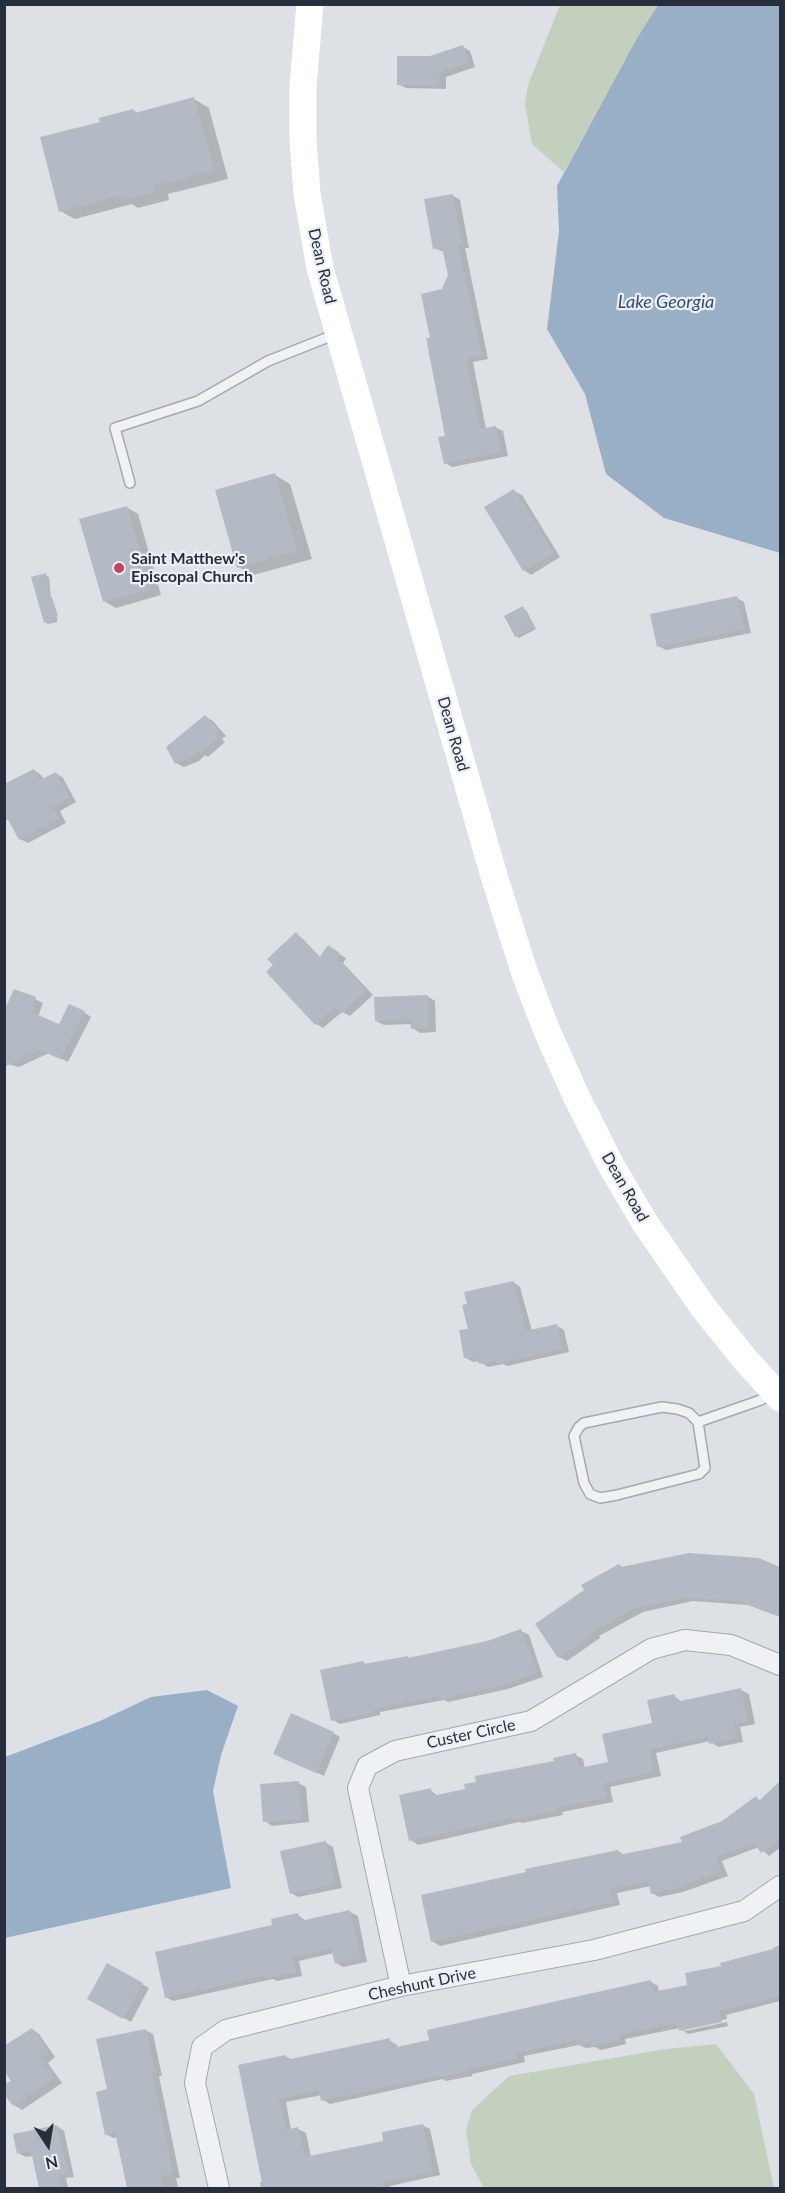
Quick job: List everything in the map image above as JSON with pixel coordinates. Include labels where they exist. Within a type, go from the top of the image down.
[{"type":"main road","name":"Dean Road","points":[[310,4],[303,86],[304,160],[316,246],[338,333],[500,895],[538,1008],[577,1098],[612,1167],[645,1223],[703,1307],[743,1358],[778,1396]]},
{"type":"street","name":"Custer Circle","points":[[401,1986],[358,1788],[367,1766],[395,1751],[531,1721],[651,1649],[685,1640],[731,1645],[780,1665]]},
{"type":"street","name":"Cheshunt Drive","points":[[219,2188],[195,2083],[202,2047],[226,2030],[401,1986],[618,1944],[744,1911],[780,1886]]},
{"type":"lane","points":[[130,483],[115,428],[198,401],[268,361],[338,333]]},
{"type":"lane","points":[[698,1422],[778,1396]]},
{"type":"lane","points":[[662,1407],[677,1408],[689,1413],[698,1422],[705,1467],[699,1474],[600,1498],[590,1494],[584,1483],[574,1436],[584,1423],[662,1407]]},
{"type":"green space","points":[[560,5],[658,5],[637,38],[564,172],[532,144],[525,104],[528,85]]},
{"type":"green space","points":[[716,2044],[754,2094],[774,2188],[484,2188],[471,2164],[466,2130],[472,2110],[509,2076],[666,2049]]},
{"type":"water","name":"Lake Georgia","points":[[658,5],[780,5],[780,553],[664,518],[606,474],[585,394],[547,329],[559,231],[557,186],[637,38]]},
{"type":"water","points":[[207,1690],[238,1706],[221,1755],[213,1791],[231,1888],[5,1938],[5,1757],[100,1721],[151,1697]]},
{"type":"building","points":[[463,45],[469,63],[439,73],[439,85],[397,85],[397,56],[430,56]]},
{"type":"building","points":[[194,97],[214,170],[154,186],[155,192],[122,200],[121,195],[59,212],[40,137],[100,122],[99,118],[133,109],[135,113]]},
{"type":"building","points":[[453,194],[462,244],[458,245],[482,355],[466,359],[480,429],[496,426],[501,452],[444,464],[438,437],[445,436],[426,338],[430,338],[421,294],[442,289],[448,275],[442,248],[433,249],[424,199]]},
{"type":"building","points":[[275,473],[297,551],[237,568],[215,490]]},
{"type":"building","points":[[514,489],[554,553],[523,571],[484,507]]},
{"type":"building","name":"Saint Matthew's Episcopal Church","points":[[127,506],[151,589],[103,602],[79,519]]},
{"type":"building","points":[[46,573],[50,598],[52,597],[58,616],[44,623],[31,577]]},
{"type":"building","points":[[737,596],[744,629],[657,647],[650,614]]},
{"type":"building","points":[[523,606],[534,627],[515,637],[504,616]]},
{"type":"building","points":[[205,715],[219,731],[215,735],[218,738],[200,754],[197,751],[191,757],[175,764],[166,747]]},
{"type":"building","points":[[34,769],[40,780],[56,772],[69,798],[53,807],[59,819],[19,840],[4,812],[4,784]]},
{"type":"building","points":[[296,932],[319,958],[328,945],[340,953],[337,958],[366,990],[342,1013],[335,1007],[315,1025],[266,972],[273,965],[267,959]]},
{"type":"building","points":[[14,989],[36,997],[31,1012],[59,1024],[69,1004],[85,1011],[60,1059],[40,1050],[4,1067],[4,1011]]},
{"type":"building","points":[[428,995],[429,1028],[411,1029],[410,1020],[375,1021],[374,997]]},
{"type":"building","points":[[513,1281],[526,1331],[557,1324],[563,1349],[498,1363],[495,1361],[480,1364],[473,1357],[464,1358],[459,1330],[468,1329],[462,1305],[467,1304],[464,1292]]},
{"type":"building","points":[[689,1553],[759,1558],[780,1567],[780,1617],[740,1601],[685,1598],[635,1608],[593,1632],[558,1658],[535,1624],[584,1590],[581,1585],[619,1564],[621,1567]]},
{"type":"building","points":[[521,1629],[537,1673],[500,1686],[440,1699],[439,1696],[373,1709],[374,1712],[331,1721],[320,1670],[363,1661],[364,1664],[408,1656],[408,1658],[487,1641]]},
{"type":"building","points":[[741,1688],[748,1721],[734,1724],[737,1738],[709,1744],[708,1737],[649,1749],[654,1772],[603,1783],[606,1798],[556,1808],[556,1811],[409,1841],[399,1795],[431,1788],[432,1796],[465,1789],[464,1784],[476,1782],[475,1776],[554,1761],[553,1758],[576,1753],[579,1768],[608,1762],[602,1734],[652,1723],[647,1700],[675,1694],[676,1702]]},
{"type":"building","points":[[291,1713],[334,1732],[316,1773],[273,1754]]},
{"type":"building","points":[[299,1781],[302,1819],[263,1822],[260,1784]]},
{"type":"building","points":[[780,1781],[780,1839],[761,1853],[754,1843],[716,1857],[721,1872],[651,1894],[648,1881],[610,1889],[613,1902],[431,1942],[421,1895],[526,1872],[525,1869],[618,1850],[619,1855],[682,1842],[680,1837],[722,1821],[756,1796],[759,1801]]},
{"type":"building","points":[[326,1841],[335,1884],[290,1894],[280,1851]]},
{"type":"building","points":[[350,1910],[361,1958],[335,1964],[331,1949],[292,1957],[296,1972],[268,1978],[267,1975],[165,1998],[155,1952],[272,1925],[271,1919],[298,1913],[300,1921]]},
{"type":"building","points":[[780,1947],[780,1996],[719,2011],[722,2022],[679,2031],[677,2023],[618,2035],[619,2041],[592,2046],[591,2042],[577,2045],[576,2040],[517,2053],[518,2058],[465,2070],[465,2072],[321,2101],[319,2090],[279,2099],[286,2130],[298,2127],[305,2157],[383,2141],[382,2132],[423,2124],[433,2172],[383,2182],[384,2188],[263,2188],[238,2065],[285,2055],[286,2060],[390,2038],[392,2048],[429,2040],[427,2030],[651,1980],[653,1992],[687,1985],[685,1973],[721,1966],[720,1963]]},
{"type":"building","points":[[107,1963],[143,1983],[123,2019],[87,1999]]},
{"type":"building","points":[[32,2028],[49,2053],[41,2058],[55,2078],[13,2106],[4,2094],[4,2085],[11,2081],[4,2071],[4,2046]]},
{"type":"building","points":[[146,2029],[155,2072],[152,2072],[173,2174],[160,2176],[163,2188],[127,2188],[115,2132],[105,2135],[96,2092],[107,2089],[96,2039]]},
{"type":"building","points":[[57,2125],[68,2173],[59,2175],[62,2188],[39,2188],[31,2151],[17,2154],[13,2134]]},
{"type":"place","name":"Saint Matthew's Episcopal Church","points":[[119,568]]}]
